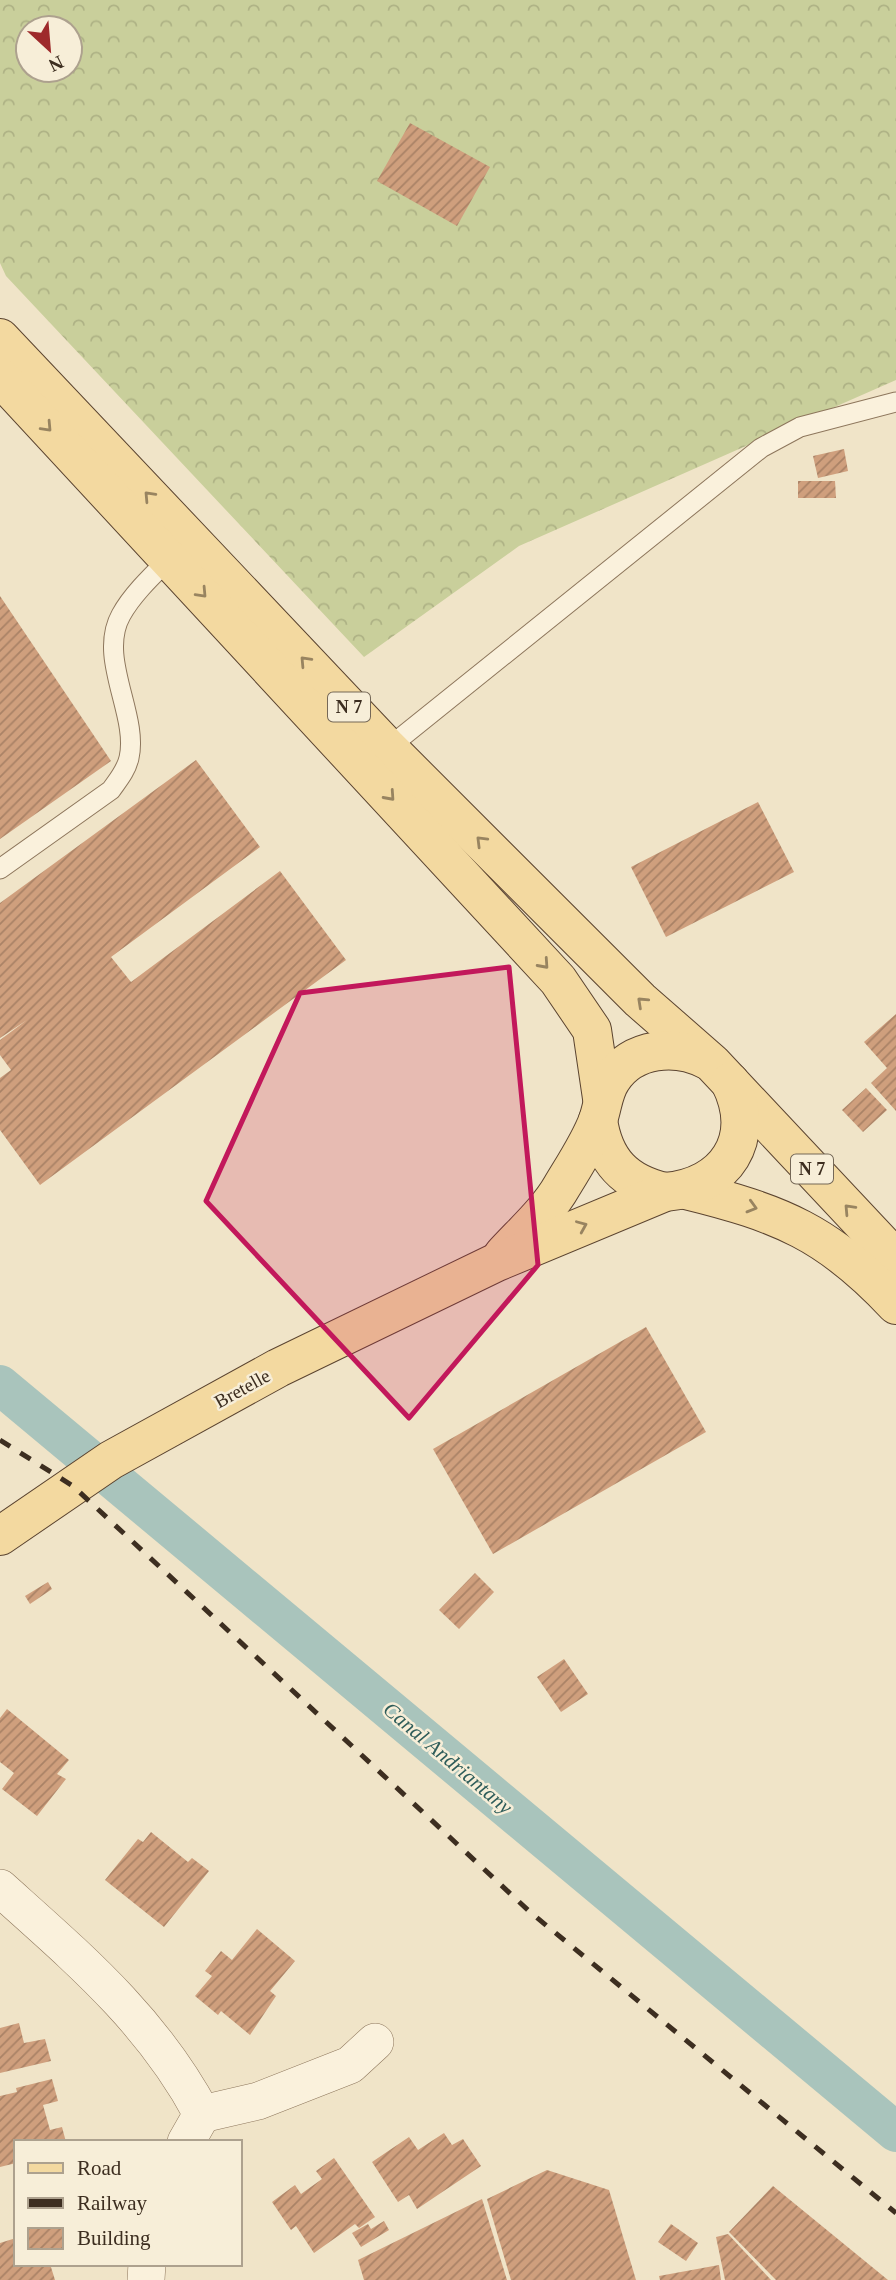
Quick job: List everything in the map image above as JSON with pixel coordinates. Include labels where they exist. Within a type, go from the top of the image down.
[{"type":"main road","name":"N 7","points":[[0,338],[179,548],[377,758],[720,1071],[896,1259]]},
{"type":"main road","name":"N 7","points":[[0,377],[179,548]]},
{"type":"main road","name":"N 7","points":[[377,758],[558,980],[592,1030],[600,1109]]},
{"type":"main road","points":[[497,1262],[560,1190],[600,1109],[612,1078],[628,1062],[649,1052],[670,1049],[693,1053],[720,1071],[738,1100],[742,1123],[737,1146],[725,1166],[708,1181],[676,1191]]},
{"type":"main road","points":[[600,1109],[601,1142],[611,1161],[625,1177],[644,1187],[676,1191],[764,1211],[809,1233],[863,1269],[896,1305]]},
{"type":"main road","name":"Bretelle","points":[[0,1536],[111,1460],[278,1368],[497,1262],[676,1191]]},
{"type":"street","points":[[0,1888],[143,2024],[179,2070],[194,2128],[350,2065],[375,2042]]},
{"type":"lane","points":[[377,758],[761,448],[800,427],[896,402]]},
{"type":"lane","points":[[0,869],[111,790],[124,772],[130,755],[116,672],[115,638],[120,616],[179,548]]},
{"type":"highlighted area","points":[[509,967],[538,1265],[409,1418],[206,1201],[300,993]]},
{"type":"green space","points":[[0,0],[896,0],[896,380],[519,546],[364,657],[6,276],[0,263]]},
{"type":"building","points":[[410,123],[490,167],[457,226],[377,181]]},
{"type":"building","points":[[844,449],[848,471],[818,478],[813,456]]},
{"type":"building","points":[[798,481],[835,481],[836,498],[798,498]]},
{"type":"building","points":[[0,596],[111,761],[0,839]]},
{"type":"building","points":[[196,760],[260,847],[111,957],[131,982],[280,871],[346,960],[40,1185],[0,1130],[0,1078],[11,1070],[0,1055],[0,1040],[27,1020],[0,1038],[0,903]]},
{"type":"building","points":[[758,802],[794,872],[666,937],[631,867]]},
{"type":"building","points":[[896,1014],[896,1111],[871,1083],[887,1068],[864,1042]]},
{"type":"building","points":[[866,1088],[887,1110],[863,1132],[842,1110]]},
{"type":"building","points":[[646,1327],[706,1432],[493,1554],[433,1449]]},
{"type":"building","points":[[475,1573],[494,1592],[459,1629],[439,1610]]},
{"type":"building","points":[[48,1582],[52,1589],[30,1604],[25,1596]]},
{"type":"building","points":[[564,1659],[588,1694],[561,1712],[537,1677]]},
{"type":"building","points":[[7,1709],[69,1760],[57,1774],[66,1779],[37,1816],[2,1789],[14,1773],[0,1762],[0,1718]]},
{"type":"building","points":[[151,1832],[188,1862],[192,1858],[209,1871],[164,1927],[105,1880],[138,1839],[143,1842]]},
{"type":"building","points":[[257,1929],[295,1961],[270,1991],[276,1996],[250,2035],[221,2011],[218,2015],[195,1996],[212,1976],[205,1971],[221,1951],[232,1960]]},
{"type":"building","points":[[19,2023],[24,2043],[45,2039],[51,2061],[0,2073],[0,2028]]},
{"type":"building","points":[[52,2079],[58,2101],[43,2105],[50,2130],[62,2127],[65,2140],[14,2140],[14,2164],[0,2167],[0,2096],[17,2092],[16,2088]]},
{"type":"building","points":[[444,2133],[452,2145],[463,2139],[481,2166],[417,2209],[409,2195],[398,2202],[372,2162],[409,2137],[418,2150]]},
{"type":"building","points":[[334,2158],[375,2217],[359,2228],[355,2224],[314,2253],[296,2226],[291,2230],[272,2202],[295,2185],[301,2194],[322,2179],[316,2171]]},
{"type":"building","points":[[547,2170],[609,2190],[636,2280],[511,2280],[487,2199]]},
{"type":"building","points":[[773,2186],[888,2280],[776,2280],[729,2232]]},
{"type":"building","points":[[482,2199],[507,2280],[364,2280],[358,2260]]},
{"type":"building","points":[[384,2221],[389,2230],[361,2247],[352,2233],[368,2224],[371,2229]]},
{"type":"building","points":[[671,2224],[698,2243],[686,2261],[658,2242]]},
{"type":"building","points":[[728,2234],[771,2280],[725,2280],[716,2237]]},
{"type":"building","points":[[14,2239],[14,2266],[51,2266],[55,2280],[0,2280],[0,2243]]},
{"type":"building","points":[[719,2265],[721,2280],[660,2280],[659,2276]]},
{"type":"waterway","name":"Canal Andriantany","points":[[0,1385],[896,2132]]},
{"type":"railway","points":[[0,1440],[73,1486],[530,1912],[896,2213]]}]
